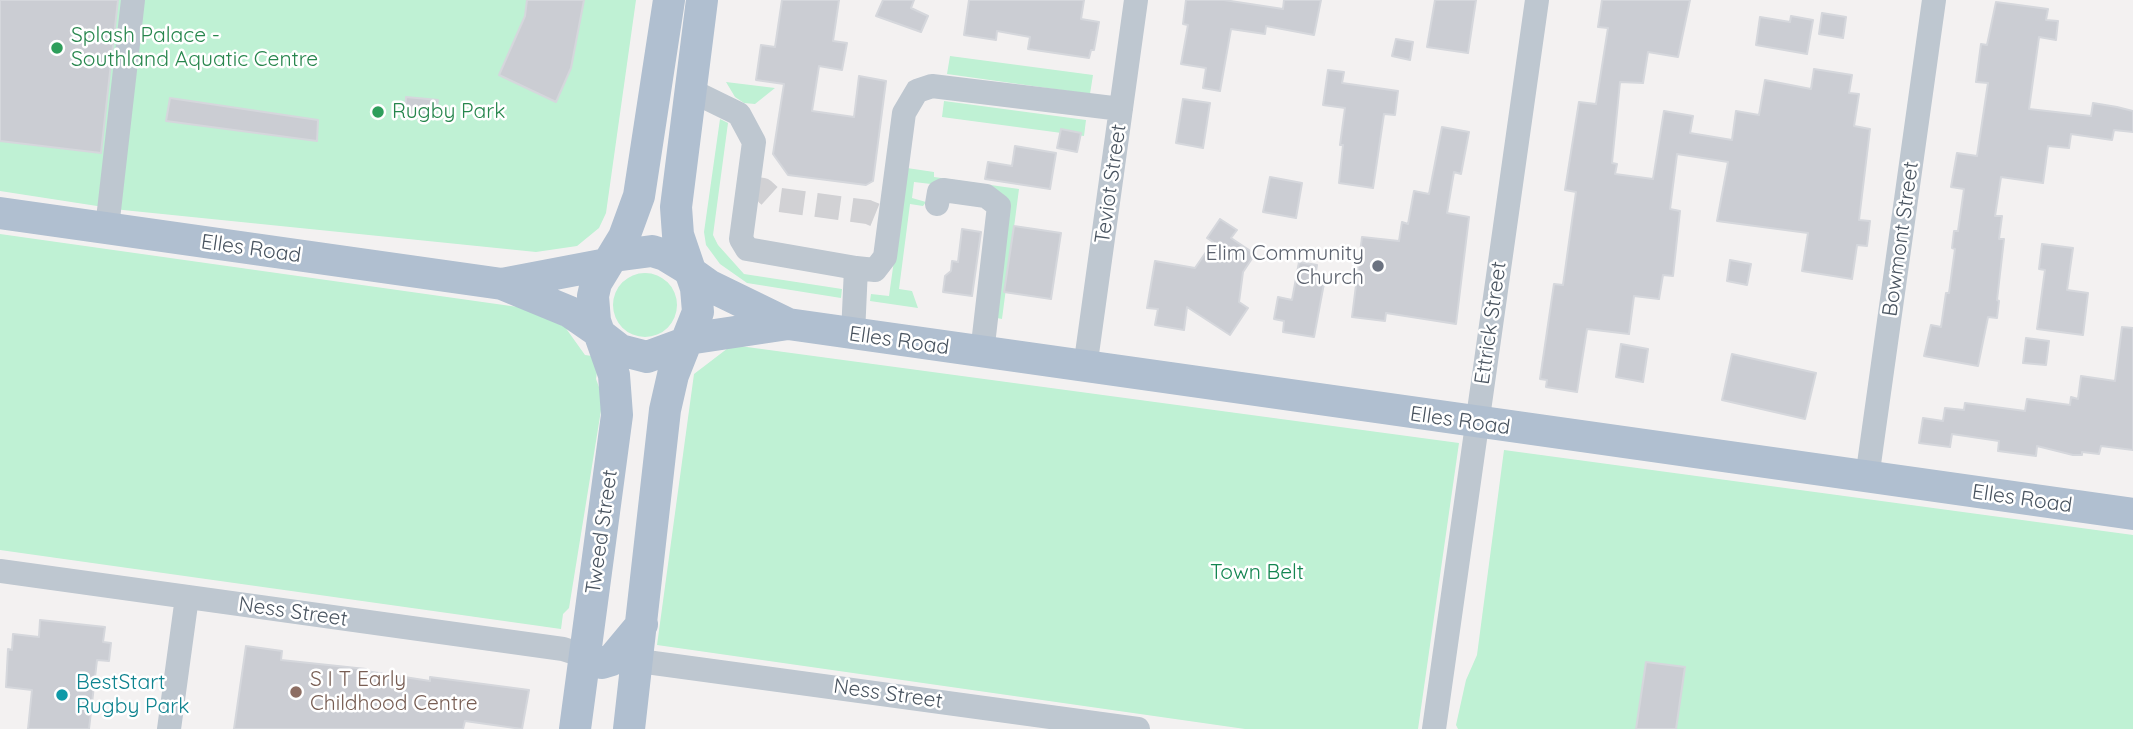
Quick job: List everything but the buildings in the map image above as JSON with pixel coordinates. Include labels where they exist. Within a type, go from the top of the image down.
[{"type":"main road","name":"Tweed Street","points":[[575,729],[617,415],[614,375],[593,296],[632,218],[644,174],[669,0]]},
{"type":"main road","points":[[629,729],[639,661],[663,421],[669,390],[698,312],[698,300],[678,235],[676,207],[702,0]]},
{"type":"main road","name":"Elles Road","points":[[0,213],[502,284],[570,312],[601,334]]},
{"type":"main road","points":[[610,260],[652,251],[665,255],[688,270]]},
{"type":"main road","name":"Elles Road","points":[[502,284],[610,260]]},
{"type":"main road","name":"Elles Road","points":[[688,270],[710,286],[788,324],[2133,514]]},
{"type":"main road","name":"Elles Road","points":[[687,341],[788,324]]},
{"type":"main road","points":[[601,334],[620,350],[647,357],[671,351],[687,341]]},
{"type":"main road","points":[[585,656],[602,663],[612,660],[642,622]]},
{"type":"street","points":[[107,228],[133,0]]},
{"type":"street","name":"Teviot Street","points":[[1085,368],[1136,0]]},
{"type":"street","name":"Ettrick Street","points":[[1434,729],[1537,0]]},
{"type":"street","name":"Bowmont Street","points":[[1867,478],[1934,0]]},
{"type":"street","points":[[690,90],[739,114],[749,128],[754,142],[741,239],[747,249],[875,270],[885,257],[904,113],[917,91],[932,86],[1121,109]]},
{"type":"street","points":[[937,204],[939,192],[943,190],[986,196],[999,206],[982,353]]},
{"type":"street","points":[[853,334],[856,268]]},
{"type":"street","name":"Ness Street","points":[[0,571],[557,648],[585,656]]},
{"type":"street","points":[[169,729],[187,597]]},
{"type":"street","name":"Ness Street","points":[[639,661],[1035,722],[1138,729]]},
{"type":"green space","name":"Rugby Park","points":[[0,0],[636,0],[606,213],[599,228],[577,246],[536,252],[123,210],[0,191]]},
{"type":"green space","points":[[950,56],[1093,75],[1090,94],[947,74]]},
{"type":"green space","points":[[726,82],[775,88],[755,104],[744,103],[735,97]]},
{"type":"green space","points":[[944,101],[1086,120],[1084,136],[942,117]]},
{"type":"green space","points":[[720,119],[728,123],[713,235],[718,245],[744,274],[842,289],[841,298],[747,283],[720,264],[706,245],[704,232]]},
{"type":"green space","points":[[907,168],[934,172],[934,177],[1019,189],[1002,319],[992,317],[1007,211],[982,190],[914,182],[912,198],[926,202],[923,206],[910,204],[899,289],[912,291],[918,308],[870,301],[871,294],[889,296]]},
{"type":"green space","points":[[0,234],[525,308],[565,327],[585,355],[599,357],[596,379],[603,398],[569,608],[563,614],[561,629],[0,550]]},
{"type":"green space","points":[[645,273],[668,282],[677,305],[668,328],[645,337],[622,328],[613,305],[622,282]]},
{"type":"green space","name":"Town Belt","points":[[732,345],[1459,443],[1418,729],[1245,729],[657,645],[694,374]]},
{"type":"green space","points":[[1504,450],[2133,535],[2133,729],[1458,729],[1456,725],[1466,680],[1477,655]]},
{"type":"tunnel","points":[[748,188],[763,190],[773,199],[868,212],[890,221]]},
{"type":"place","name":"Splash Palace - Southland Aquatic Centre","points":[[57,48]]},
{"type":"place","name":"Rugby Park","points":[[378,112]]},
{"type":"place","name":"Elim Community Church","points":[[1378,266]]},
{"type":"place","name":"S I T Early Childhood Centre","points":[[296,692]]},
{"type":"place","name":"BestStart Rugby Park","points":[[62,695]]}]
